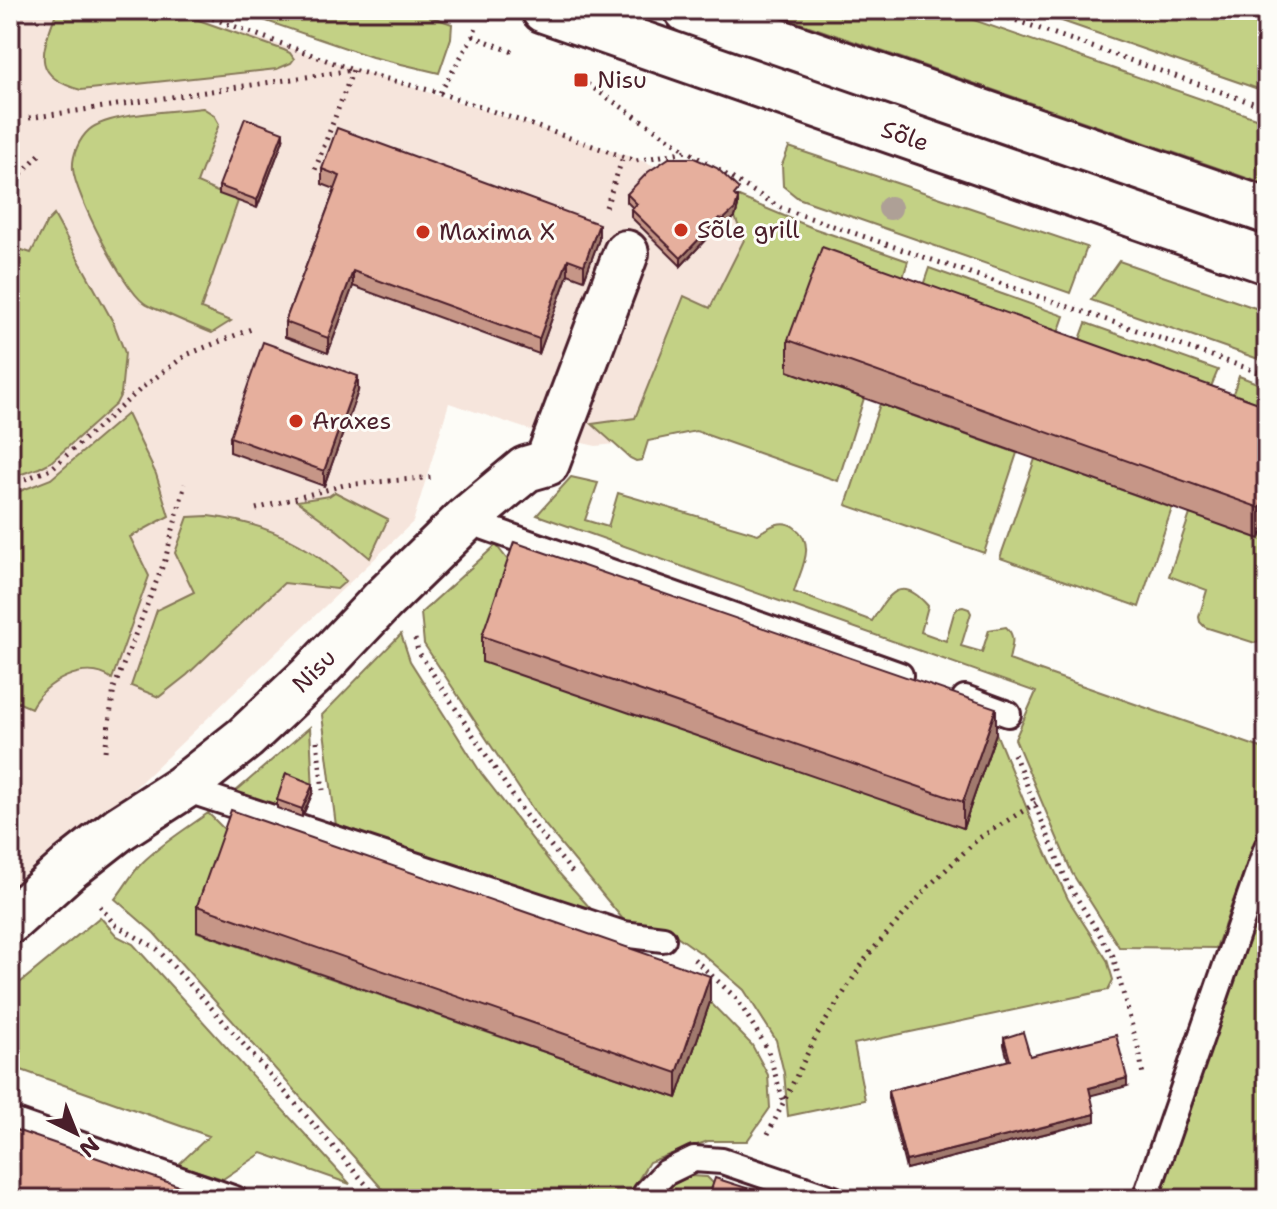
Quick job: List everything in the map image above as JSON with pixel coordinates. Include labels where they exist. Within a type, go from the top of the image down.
[{"type":"main road","name":"Sõle","points":[[544,10],[1267,261]]},
{"type":"main road","name":"Sõle","points":[[687,10],[1267,211]]},
{"type":"main road","name":"Nisu","points":[[10,921],[120,828],[182,788],[245,738],[311,676],[465,520],[526,469],[547,463],[626,253]]},
{"type":"lane","points":[[465,520],[919,682]]},
{"type":"lane","points":[[949,693],[1008,714]]},
{"type":"lane","points":[[182,788],[623,934],[663,939]]},
{"type":"lane","points":[[1145,1199],[1267,847]]},
{"type":"lane","points":[[10,1120],[235,1199]]},
{"type":"lane","points":[[643,1199],[665,1173],[694,1159],[722,1161],[834,1199]]},
{"type":"path","points":[[190,10],[353,70],[440,93],[636,161],[687,151]]},
{"type":"path","points":[[986,10],[1267,108]]},
{"type":"path","points":[[440,93],[476,27]]},
{"type":"path","points":[[473,36],[514,52]]},
{"type":"path","points":[[29,118],[353,70]]},
{"type":"path","points":[[313,175],[353,70]]},
{"type":"path","points":[[568,74],[781,208],[1267,375]]},
{"type":"path","points":[[10,185],[40,154]]},
{"type":"path","points":[[10,485],[51,469],[143,387],[186,355],[251,329]]},
{"type":"path","points":[[256,509],[344,485],[435,477]]},
{"type":"path","points":[[105,751],[114,688],[165,560],[185,484]]},
{"type":"path","points":[[418,651],[526,816],[575,875]]},
{"type":"path","points":[[1008,714],[1009,743],[1068,884],[1113,956],[1140,1055],[1144,1082]]},
{"type":"path","points":[[751,1171],[816,1036],[868,955],[930,885],[979,838],[1036,803]]},
{"type":"path","points":[[69,868],[114,924],[157,949],[208,1004],[371,1190],[374,1199]]},
{"type":"path","points":[[663,939],[698,961],[737,999],[767,1048],[783,1100]]},
{"type":"shaded area","points":[[10,10],[171,10],[637,159],[813,228],[615,444],[596,446],[542,434],[449,403],[413,522],[10,907]]},
{"type":"green space","points":[[57,10],[170,10],[284,50],[294,59],[277,69],[81,90],[64,84],[46,69],[44,49]]},
{"type":"green space","points":[[234,10],[412,10],[452,24],[451,38],[439,73],[372,57]]},
{"type":"green space","points":[[763,10],[945,10],[1267,122],[1267,185]]},
{"type":"green space","points":[[1030,10],[1267,10],[1267,92]]},
{"type":"green space","points":[[203,108],[214,115],[219,124],[197,183],[238,201],[201,309],[231,321],[212,333],[148,306],[135,294],[101,240],[73,169],[79,143],[89,130],[99,124],[143,114]]},
{"type":"green space","points":[[789,147],[1087,247],[1070,293],[798,198],[783,186],[782,165]]},
{"type":"green space","points":[[739,197],[813,228],[908,261],[895,304],[789,371],[864,398],[838,481],[696,431],[648,441],[642,460],[636,461],[592,424],[635,418],[684,296],[710,308],[744,240],[735,217],[738,207],[734,203]]},
{"type":"green space","points":[[54,215],[113,322],[125,353],[121,394],[116,404],[51,462],[10,478],[10,246],[31,253]]},
{"type":"green space","points":[[1119,261],[1267,312],[1267,362],[1091,300]]},
{"type":"green space","points":[[929,268],[1064,316],[1049,359],[914,312]]},
{"type":"green space","points":[[1086,323],[1218,370],[1200,413],[1070,367]]},
{"type":"green space","points":[[1239,376],[1267,387],[1267,438],[1223,422]]},
{"type":"green space","points":[[880,404],[1017,453],[984,553],[846,505]]},
{"type":"green space","points":[[127,414],[156,474],[169,516],[130,537],[149,576],[112,679],[90,672],[66,677],[45,690],[31,708],[10,699],[10,495],[51,479]]},
{"type":"green space","points":[[1035,459],[1172,508],[1139,607],[1000,558]]},
{"type":"green space","points":[[571,477],[598,483],[585,520],[608,527],[618,493],[758,534],[776,524],[789,524],[801,534],[806,549],[794,592],[872,621],[896,591],[910,591],[928,606],[921,632],[946,641],[954,613],[958,608],[969,609],[971,613],[961,646],[982,652],[989,630],[1006,627],[1012,638],[1009,660],[1267,750],[1267,808],[1216,948],[1119,947],[1072,873],[1015,739],[1036,692],[537,515]]},
{"type":"green space","points":[[335,492],[388,519],[370,558],[297,501],[329,496]]},
{"type":"green space","points":[[1190,514],[1267,521],[1267,636],[1262,641],[1255,643],[1205,627],[1199,617],[1207,590],[1169,576]]},
{"type":"green space","points":[[208,516],[247,523],[283,536],[316,555],[346,581],[337,589],[284,583],[187,675],[159,697],[131,686],[157,610],[194,592],[175,553],[188,517]]},
{"type":"green space","points":[[496,545],[514,568],[963,828],[996,733],[1068,899],[1107,960],[1113,980],[1108,990],[854,1044],[865,1100],[788,1116],[784,1073],[776,1040],[744,990],[705,956],[667,929],[626,923],[536,814],[424,644],[421,613]]},
{"type":"green space","points":[[401,634],[410,661],[481,773],[557,871],[599,918],[336,826],[322,715]]},
{"type":"green space","points":[[310,727],[313,792],[286,781],[277,808],[235,792]]},
{"type":"green space","points":[[208,813],[231,836],[197,932],[677,1098],[710,1002],[752,1045],[768,1075],[770,1108],[747,1141],[708,1141],[649,1162],[634,1187],[631,1199],[389,1199],[154,933],[115,899],[149,856]]},
{"type":"green space","points":[[1267,889],[1267,1199],[1159,1199]]},
{"type":"green space","points":[[100,917],[117,936],[133,944],[350,1184],[262,1153],[223,1179],[178,1165],[209,1136],[10,1066],[10,991]]},
{"type":"green space","points":[[690,1176],[707,1177],[715,1185],[711,1199],[663,1199],[670,1186]]},
{"type":"building","points":[[245,118],[283,132],[257,200],[219,186]]},
{"type":"building","points":[[337,128],[599,224],[584,265],[568,259],[539,339],[353,271],[328,338],[285,322],[340,176],[322,169]]},
{"type":"building","points":[[669,158],[694,158],[717,168],[739,189],[734,195],[738,199],[735,209],[724,219],[719,218],[681,258],[631,209],[637,204],[627,194],[648,172]]},
{"type":"building","points":[[822,247],[1267,406],[1267,489],[1260,508],[788,340]]},
{"type":"building","points":[[263,342],[358,376],[324,471],[230,437]]},
{"type":"building","points":[[514,542],[996,708],[963,802],[482,636]]},
{"type":"building","points":[[286,773],[313,784],[302,809],[277,800]]},
{"type":"building","points":[[231,810],[710,976],[677,1073],[197,906]]},
{"type":"building","points":[[1023,1032],[1030,1056],[1116,1035],[1127,1078],[1089,1088],[1095,1114],[906,1161],[888,1091],[1010,1060],[1004,1038]]},
{"type":"building","points":[[10,1128],[217,1199],[10,1199]]},
{"type":"building","points":[[715,1178],[781,1199],[708,1199]]},
{"type":"place","name":"Nisu","points":[[581,80]]},
{"type":"place","name":"Sõle grill","points":[[681,230]]},
{"type":"place","name":"Maxima X","points":[[423,232]]},
{"type":"place","name":"Araxes","points":[[296,421]]}]
